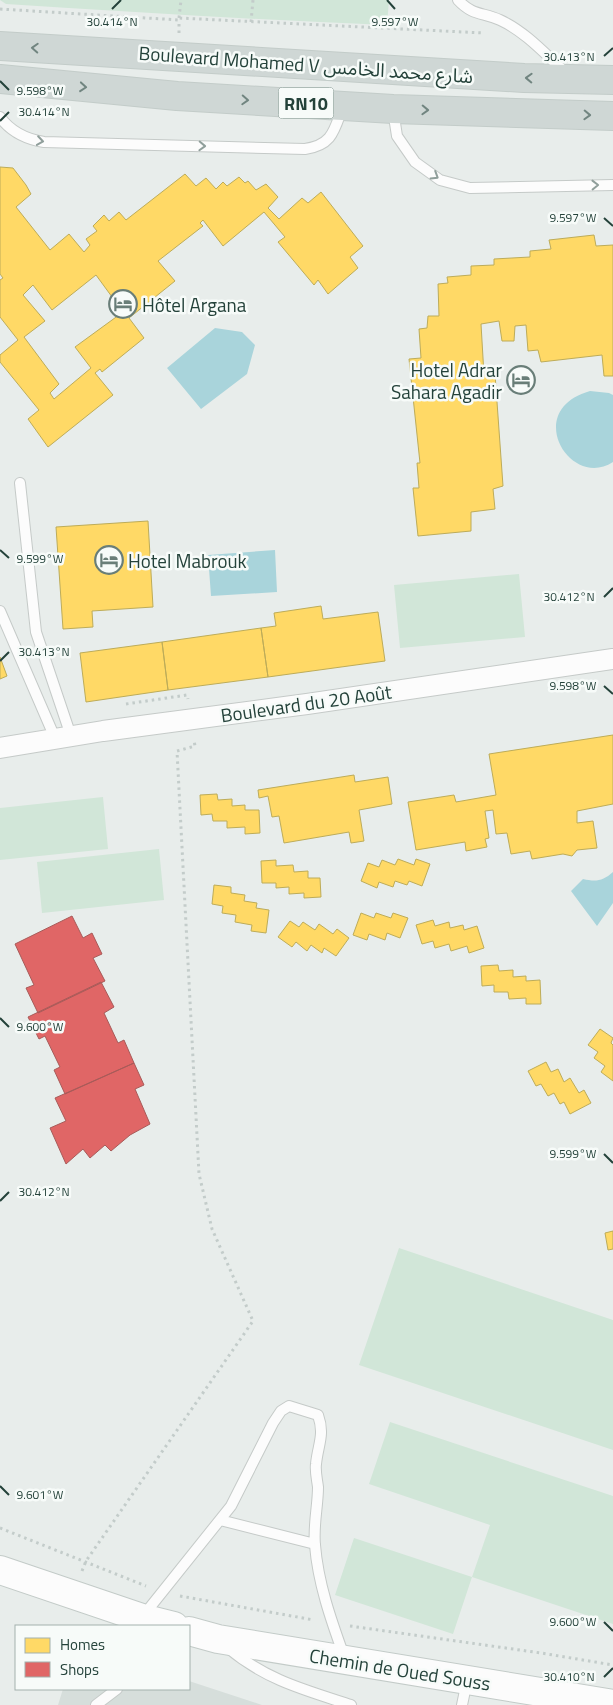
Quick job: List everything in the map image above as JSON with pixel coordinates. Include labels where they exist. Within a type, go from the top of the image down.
[{"type":"main road","name":"Boulevard Mohamed V شارع محمد الخامس","points":[[0,46],[524,78],[613,80]]},
{"type":"main road","name":"Boulevard Mohamed V شارع محمد الخامس","points":[[0,79],[177,96],[393,109],[613,116]]},
{"type":"street","name":"Boulevard du 20 Août","points":[[0,748],[63,737],[613,659]]},
{"type":"street","points":[[0,1570],[158,1623]]},
{"type":"street","name":"Chemin de Oued Souss","points":[[190,1631],[218,1639],[346,1660],[464,1693],[613,1704]]},
{"type":"lane","points":[[458,0],[474,13],[500,20],[537,45],[572,79]]},
{"type":"lane","points":[[0,117],[14,132],[28,139],[44,142],[305,149],[317,147],[327,142],[334,132],[343,106]]},
{"type":"lane","points":[[393,109],[397,136],[415,162],[440,180],[470,188],[613,185]]},
{"type":"lane","points":[[20,483],[36,632],[63,737]]},
{"type":"lane","points":[[0,611],[46,717],[63,737]]},
{"type":"lane","points":[[158,1623],[161,1592],[231,1506],[273,1423],[281,1411],[289,1406],[318,1415],[323,1428],[316,1463],[318,1487],[315,1511],[315,1544],[319,1572],[333,1624],[346,1660]]},
{"type":"lane","points":[[220,1520],[315,1544]]},
{"type":"lane","points":[[218,1639],[248,1663],[283,1683],[351,1705]]},
{"type":"lane","points":[[96,1705],[117,1690]]},
{"type":"path","points":[[179,18],[181,0]]},
{"type":"path","points":[[251,22],[253,0]]},
{"type":"path","points":[[0,9],[179,20],[179,18],[524,36]]},
{"type":"path","points":[[72,1595],[86,1562],[253,1321],[212,1229],[199,1174],[177,751],[195,746],[187,695],[120,705]]},
{"type":"path","points":[[0,1528],[161,1592],[333,1624],[613,1665]]},
{"type":"shaded area","points":[[190,1681],[262,1705],[58,1705],[63,1690],[190,1690]]},
{"type":"green space","points":[[0,0],[389,0],[387,25],[6,4]]},
{"type":"green space","points":[[519,574],[525,637],[400,648],[394,585]]},
{"type":"green space","points":[[103,797],[108,849],[0,860],[0,808]]},
{"type":"green space","points":[[159,849],[164,900],[42,913],[37,862]]},
{"type":"green space","points":[[399,1248],[613,1320],[613,1450],[359,1365]]},
{"type":"green space","points":[[390,1422],[613,1496],[613,1624],[472,1577],[490,1525],[369,1484]]},
{"type":"green space","points":[[354,1538],[472,1577],[453,1634],[335,1595]]},
{"type":"water","points":[[215,328],[242,332],[255,345],[247,374],[201,409],[167,368]]},
{"type":"water","points":[[590,391],[613,395],[613,462],[597,468],[582,465],[569,457],[560,444],[556,429],[559,414],[570,401]]},
{"type":"water","points":[[275,550],[277,592],[211,596],[208,555]]},
{"type":"water","points":[[613,872],[613,903],[597,926],[571,891],[583,879],[599,880]]},
{"type":"building: Homes","points":[[0,167],[13,168],[26,185],[31,194],[16,207],[50,250],[69,234],[84,252],[90,245],[86,239],[97,231],[93,226],[104,215],[109,221],[119,212],[126,220],[185,174],[196,186],[206,178],[216,189],[223,182],[227,186],[239,177],[245,183],[248,181],[256,190],[266,184],[278,197],[268,208],[279,219],[302,198],[308,203],[321,192],[363,246],[350,257],[358,268],[328,294],[318,280],[314,285],[278,242],[285,237],[264,212],[223,246],[203,220],[200,223],[203,226],[158,261],[175,281],[129,318],[144,338],[102,372],[100,369],[95,373],[113,395],[48,447],[28,419],[39,410],[0,362],[0,355],[18,340],[0,317],[0,280],[3,278],[0,274]],"holes":[[[96,275],[123,312],[75,347],[91,368],[54,399],[50,393],[59,384],[24,337],[45,321],[23,295],[33,285],[52,310]]]},
{"type":"building: Homes","points":[[594,235],[596,246],[613,245],[613,376],[604,376],[602,355],[541,362],[538,350],[528,351],[526,325],[515,326],[514,341],[502,341],[499,321],[481,324],[484,375],[495,374],[503,486],[493,489],[495,509],[471,512],[471,531],[418,536],[413,488],[419,488],[417,463],[420,463],[409,359],[421,358],[419,329],[427,328],[428,316],[439,316],[438,284],[448,283],[447,277],[471,275],[471,266],[494,265],[494,259],[530,257],[530,251],[551,249],[549,240]]},
{"type":"building: Homes","points":[[148,521],[153,607],[92,611],[93,627],[63,629],[56,527]]},
{"type":"building: Homes","points":[[321,606],[323,619],[378,612],[385,661],[268,677],[261,628],[276,626],[274,613]]},
{"type":"building: Homes","points":[[261,628],[268,677],[168,690],[162,642]]},
{"type":"building: Homes","points":[[162,642],[168,690],[86,702],[80,653]]},
{"type":"building: Homes","points":[[0,657],[7,676],[0,679]]},
{"type":"building: Homes","points":[[613,735],[613,804],[577,811],[577,823],[593,821],[597,848],[577,850],[572,856],[563,854],[532,859],[530,851],[511,854],[507,833],[496,834],[493,810],[485,811],[489,838],[485,839],[487,847],[466,851],[465,842],[416,850],[408,802],[454,795],[456,802],[496,795],[489,754]]},
{"type":"building: Homes","points":[[354,775],[355,782],[388,777],[392,804],[359,810],[364,841],[351,843],[349,832],[284,843],[279,816],[272,817],[268,796],[259,798],[258,790]]},
{"type":"building: Homes","points":[[217,794],[218,800],[232,799],[232,806],[245,805],[245,810],[259,810],[260,833],[245,834],[245,827],[227,828],[227,821],[213,821],[212,814],[201,815],[200,795]]},
{"type":"building: Homes","points":[[398,859],[414,865],[416,859],[430,864],[422,886],[409,881],[407,885],[395,881],[393,887],[379,882],[377,888],[361,881],[368,863],[379,867],[382,860],[395,865]]},
{"type":"building: Homes","points":[[276,860],[276,866],[293,865],[294,872],[308,871],[308,878],[320,878],[321,897],[304,898],[304,893],[289,894],[289,887],[276,888],[276,883],[262,883],[261,861]]},
{"type":"building: Homes","points":[[214,885],[231,887],[231,893],[245,895],[244,901],[257,903],[256,908],[269,910],[266,933],[251,931],[252,925],[235,922],[236,915],[222,913],[223,906],[212,904]]},
{"type":"building: Homes","points":[[361,913],[374,918],[376,913],[391,918],[393,913],[408,918],[400,938],[387,933],[385,940],[369,934],[367,940],[353,935]]},
{"type":"building: Homes","points":[[433,920],[435,926],[449,922],[450,928],[463,925],[464,930],[477,926],[484,948],[469,953],[467,946],[451,951],[449,944],[435,948],[433,941],[422,944],[416,925]]},
{"type":"building: Homes","points":[[290,921],[299,927],[303,922],[315,930],[319,924],[333,934],[337,929],[349,938],[336,956],[324,948],[322,953],[311,945],[307,951],[296,942],[292,947],[278,937]]},
{"type":"building: Homes","points":[[498,965],[499,971],[513,970],[513,977],[526,976],[526,981],[540,980],[541,1004],[526,1004],[526,998],[509,999],[508,992],[494,992],[494,985],[482,986],[481,966]]},
{"type":"building: Homes","points":[[600,1029],[613,1038],[611,1043],[613,1045],[613,1081],[601,1072],[605,1066],[594,1058],[598,1052],[588,1045]]},
{"type":"building: Homes","points":[[546,1062],[551,1072],[558,1069],[564,1082],[570,1078],[579,1093],[584,1090],[591,1103],[570,1114],[564,1102],[560,1104],[554,1093],[548,1096],[541,1084],[536,1086],[528,1071]]},
{"type":"building: Homes","points":[[613,1231],[613,1249],[608,1250],[605,1233]]},
{"type":"building: Shops","points":[[72,916],[83,938],[92,933],[102,954],[93,958],[105,981],[38,1013],[26,988],[34,985],[15,944]]},
{"type":"building: Shops","points":[[101,982],[114,1007],[104,1013],[118,1043],[124,1040],[134,1063],[65,1094],[54,1070],[60,1067],[45,1036],[39,1039],[28,1017]]},
{"type":"building: Shops","points":[[134,1063],[144,1085],[135,1089],[150,1124],[130,1135],[111,1151],[105,1145],[90,1158],[83,1149],[66,1164],[50,1128],[66,1121],[55,1098]]},
{"type":"place","name":"Hôtel Argana","points":[[123,304]]},
{"type":"place","name":"Hotel Adrar Sahara Agadir","points":[[521,380]]},
{"type":"place","name":"Hotel Mabrouk","points":[[109,560]]}]
